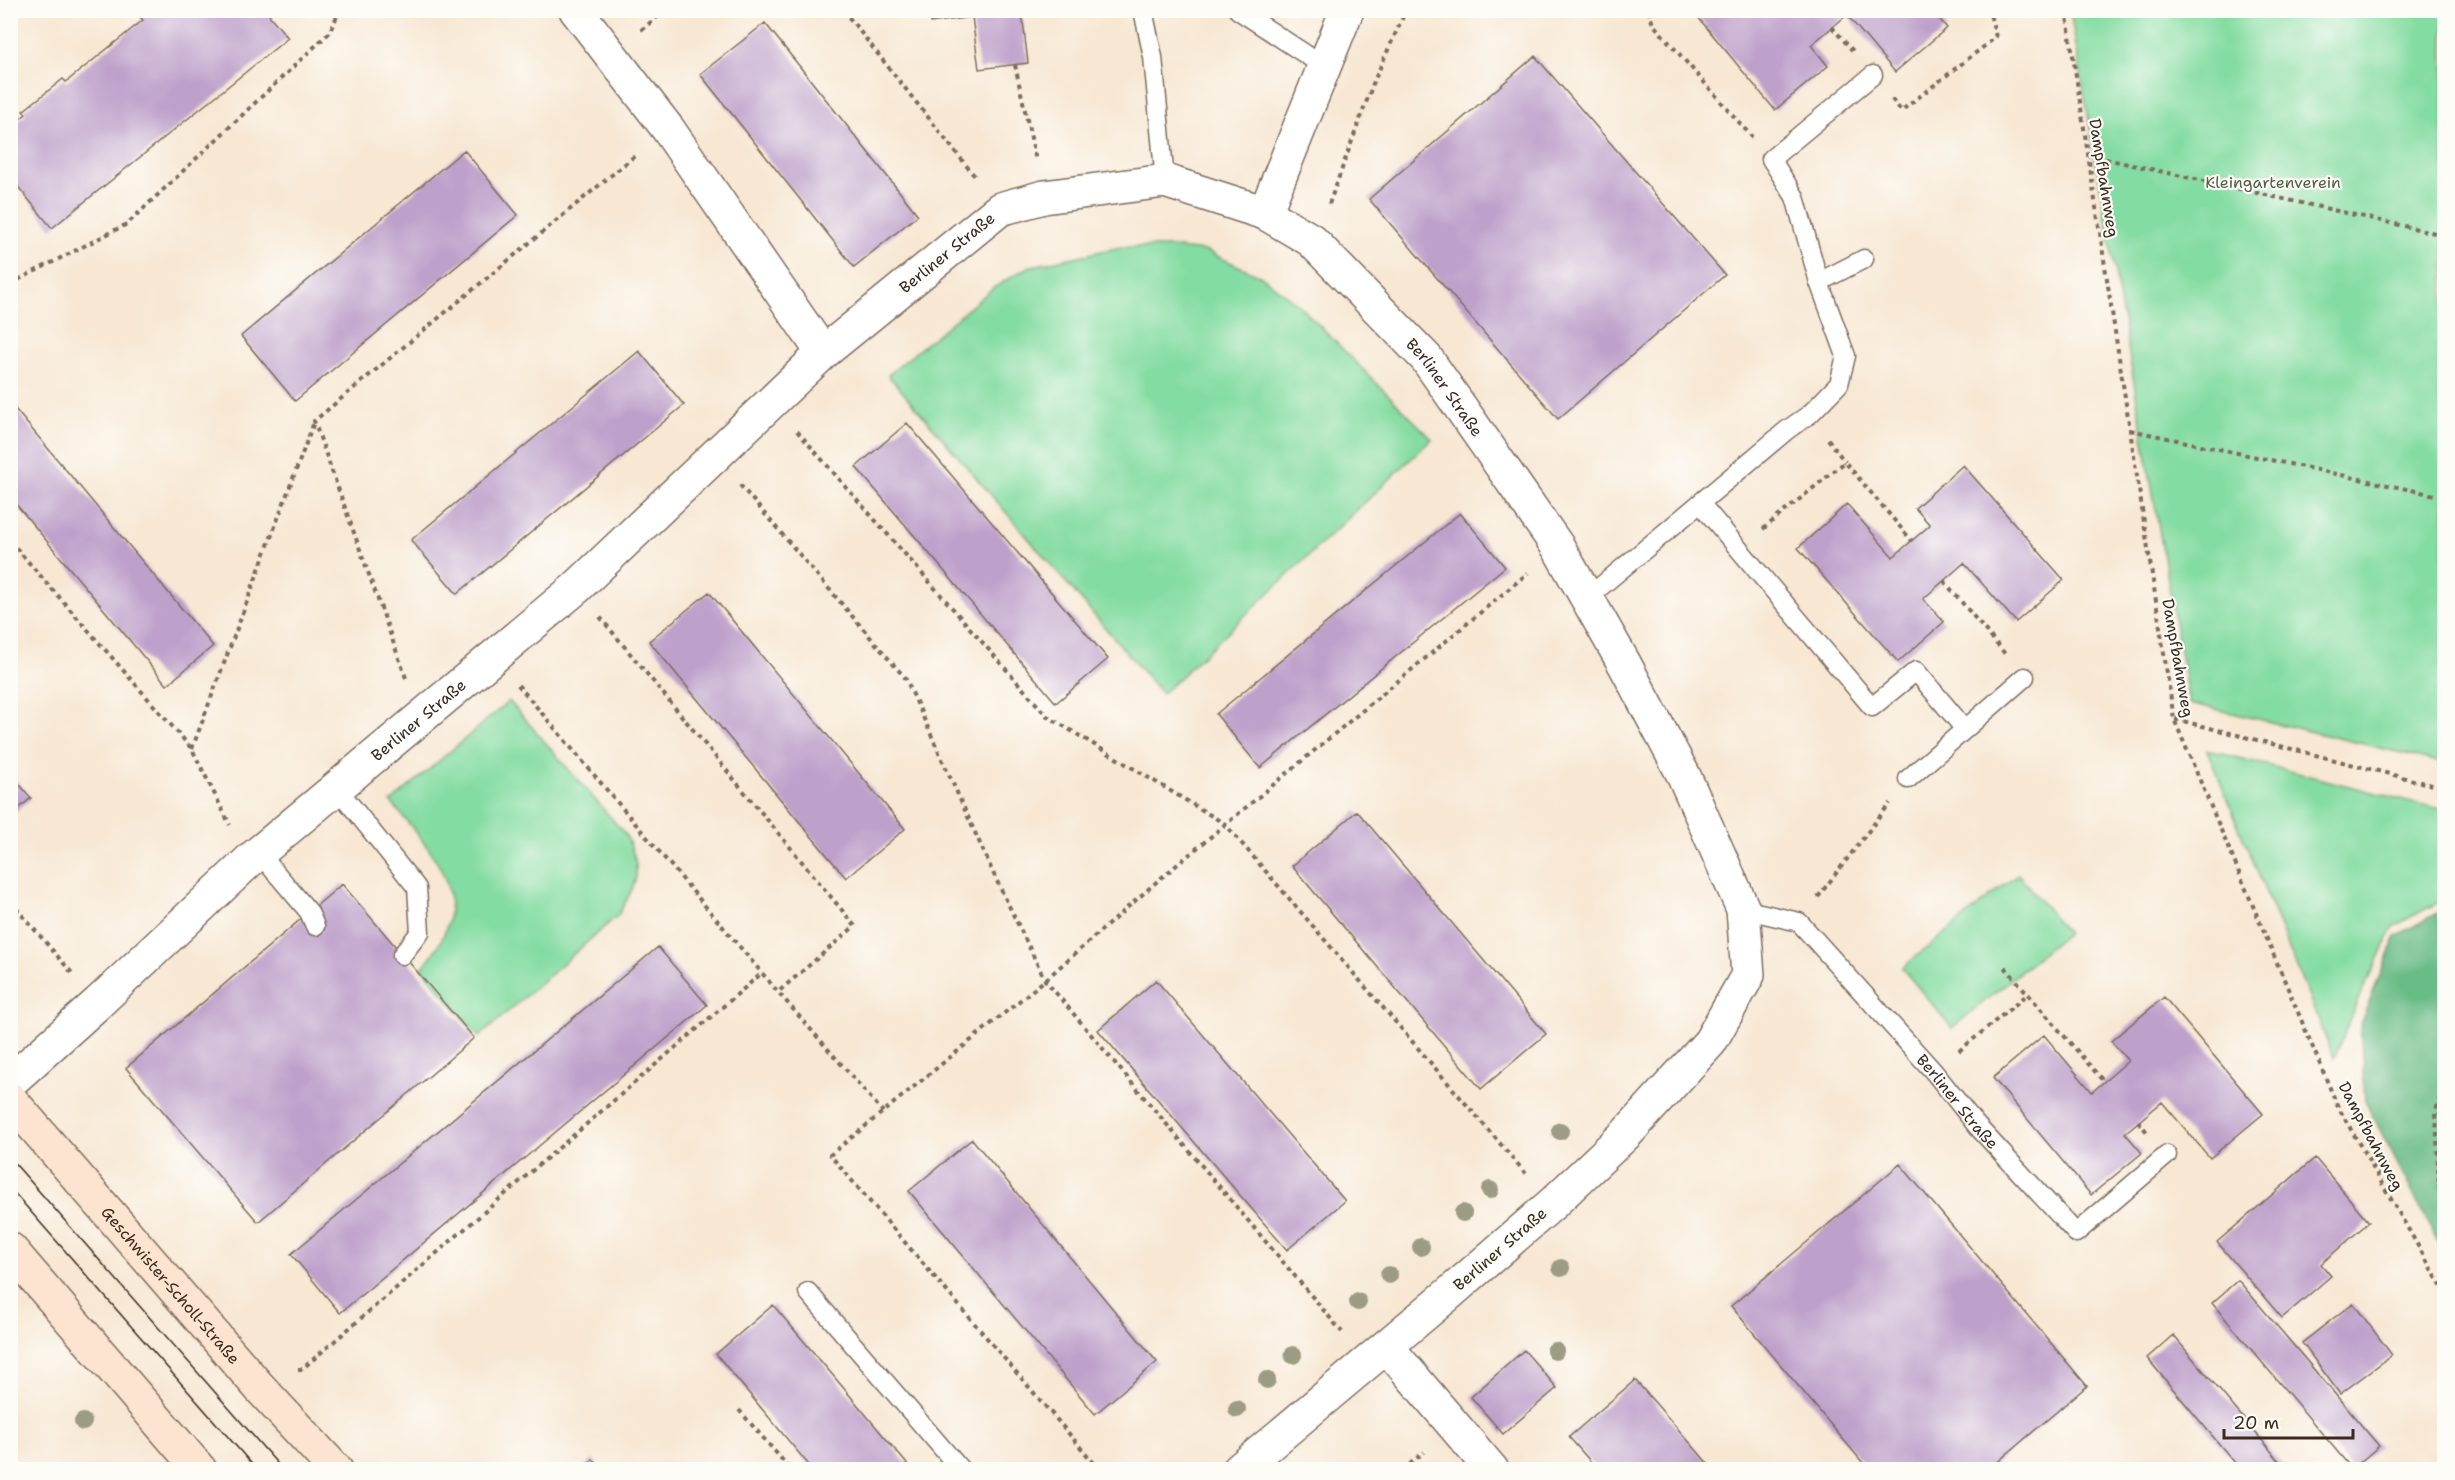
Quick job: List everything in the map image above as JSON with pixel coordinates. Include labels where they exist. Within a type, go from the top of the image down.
[{"type":"main road","name":"Geschwister-Scholl-Straße","points":[[10,1098],[260,1388],[336,1470]]},
{"type":"main road","points":[[10,1249],[201,1470]]},
{"type":"street","points":[[576,10],[668,129],[823,353]]},
{"type":"street","points":[[1265,213],[1347,10]]},
{"type":"street","name":"Berliner Straße","points":[[10,1082],[254,857],[576,588],[823,353],[1000,208],[1044,197],[1165,181],[1265,213],[1311,240],[1426,358],[1558,547],[1684,776],[1743,909],[1748,975],[1710,1042],[1630,1130],[1552,1204],[1378,1355],[1239,1470]]},
{"type":"street","points":[[1378,1355],[1492,1470]]},
{"type":"lane","points":[[1143,10],[1153,57],[1165,181]]},
{"type":"lane","points":[[1238,10],[1325,67]]},
{"type":"lane","points":[[1587,598],[1786,430],[1810,414],[1839,384],[1846,356],[1819,282],[1795,197],[1771,159],[1873,75]]},
{"type":"lane","points":[[1819,282],[1864,260]]},
{"type":"lane","points":[[1700,503],[1872,707],[1916,671],[1964,728]]},
{"type":"lane","points":[[1908,779],[2025,677]]},
{"type":"lane","points":[[337,788],[417,888],[420,932],[402,955]]},
{"type":"lane","points":[[254,857],[309,912],[315,927]]},
{"type":"lane","points":[[1743,909],[1799,921]]},
{"type":"lane","name":"Berliner Straße","points":[[1799,921],[1934,1072],[1977,1126],[2076,1233],[2167,1155]]},
{"type":"lane","points":[[808,1292],[961,1470]]},
{"type":"path","points":[[10,284],[127,224],[328,33],[340,10]]},
{"type":"path","points":[[843,10],[1000,208]]},
{"type":"path","points":[[1311,240],[1329,204],[1374,81],[1406,10]]},
{"type":"path","points":[[1648,10],[1653,24],[1771,159]]},
{"type":"path","points":[[1873,75],[1901,111],[1996,37],[1989,10]]},
{"type":"path","name":"Dampfbahnweg","points":[[2066,10],[2174,719],[2338,1107],[2445,1291]]},
{"type":"path","points":[[1015,65],[1044,197]]},
{"type":"path","points":[[192,749],[314,421],[668,129]]},
{"type":"path","points":[[2088,155],[2445,236]]},
{"type":"path","points":[[771,401],[1047,716],[1225,824],[1552,1204]]},
{"type":"path","points":[[314,421],[421,719]]},
{"type":"path","points":[[2130,430],[2445,497]]},
{"type":"path","points":[[715,455],[906,679],[995,877],[1045,980],[1378,1355]]},
{"type":"path","points":[[1739,548],[1845,462],[1912,541]]},
{"type":"path","points":[[10,541],[192,749],[254,857]]},
{"type":"path","points":[[1100,1470],[830,1155],[1045,980],[1225,824],[1558,547]]},
{"type":"path","points":[[1944,581],[2025,677]]},
{"type":"path","points":[[576,588],[855,927],[778,992]]},
{"type":"path","points":[[495,657],[778,992],[883,1112]]},
{"type":"path","points":[[2174,719],[2445,788]]},
{"type":"path","points":[[1799,921],[1908,779]]},
{"type":"path","points":[[10,901],[98,1003]]},
{"type":"path","points":[[2005,967],[2104,1082]]},
{"type":"path","points":[[260,1388],[279,1370],[302,1369],[762,973]]},
{"type":"path","points":[[1934,1072],[2028,994]]},
{"type":"path","points":[[2445,1079],[2436,1111],[2439,1190],[2445,1218]]},
{"type":"path","points":[[739,1410],[790,1470]]},
{"type":"green space","name":"Kleingartenverein","points":[[2070,11],[2444,11],[2444,763],[2189,703]]},
{"type":"green space","points":[[1121,247],[1167,247],[1205,251],[1261,276],[1300,306],[1432,439],[1162,694],[888,375],[993,288],[1028,267]]},
{"type":"green space","points":[[509,701],[626,835],[635,858],[636,876],[634,885],[618,915],[479,1037],[422,968],[439,944],[448,921],[450,901],[446,881],[437,862],[424,842],[391,802]]},
{"type":"green space","points":[[2207,750],[2444,810],[2444,899],[2394,926],[2357,1002],[2334,1058]]},
{"type":"green space","points":[[2018,874],[2067,933],[1952,1028],[1902,968]]},
{"type":"green space","points":[[2444,909],[2444,1254],[2365,1101],[2360,1024],[2396,936]]},
{"type":"building","points":[[148,10],[274,10],[269,15],[288,38],[52,228],[10,177],[10,127],[26,114],[23,111],[63,79],[66,82],[143,20],[140,17]]},
{"type":"building","points":[[929,10],[1027,10],[1022,13],[1028,63],[979,69],[972,17],[931,23]]},
{"type":"building","points":[[1692,10],[1932,10],[1947,28],[1895,72],[1847,15],[1811,45],[1828,66],[1775,110]]},
{"type":"building","points":[[765,23],[918,215],[854,267],[700,74]]},
{"type":"building","points":[[1535,56],[1725,275],[1558,419],[1369,199]]},
{"type":"building","points":[[464,150],[518,215],[295,401],[241,336]]},
{"type":"building","points":[[639,351],[684,405],[457,594],[411,540]]},
{"type":"building","points":[[10,403],[213,646],[167,685],[10,497]]},
{"type":"building","points":[[907,423],[1108,659],[1056,703],[856,467]]},
{"type":"building","points":[[1963,465],[2064,580],[2016,622],[1964,563],[1923,599],[1944,622],[1898,662],[1798,548],[1847,504],[1893,557],[1930,525],[1915,508]]},
{"type":"building","points":[[1460,513],[1505,567],[1260,768],[1216,714]]},
{"type":"building","points":[[709,592],[905,829],[846,878],[649,641]]},
{"type":"building","points":[[10,773],[31,798],[10,816]]},
{"type":"building","points":[[1357,811],[1546,1034],[1481,1089],[1292,866]]},
{"type":"building","points":[[342,884],[474,1038],[258,1222],[126,1068]]},
{"type":"building","points":[[658,947],[707,1005],[340,1313],[291,1254]]},
{"type":"building","points":[[1156,980],[1345,1201],[1287,1250],[1098,1030]]},
{"type":"building","points":[[2164,997],[2263,1114],[2210,1158],[2162,1102],[2125,1133],[2142,1153],[2091,1195],[1993,1078],[2044,1035],[2092,1092],[2128,1061],[2111,1041]]},
{"type":"building","points":[[972,1139],[1157,1362],[1095,1414],[909,1191]]},
{"type":"building","points":[[2315,1158],[2369,1222],[2321,1264],[2331,1276],[2282,1318],[2217,1242]]},
{"type":"building","points":[[1900,1164],[2087,1386],[1988,1470],[1869,1470],[1731,1306]]},
{"type":"building","points":[[2238,1280],[2379,1446],[2352,1469],[2212,1303]]},
{"type":"building","points":[[2353,1303],[2392,1355],[2340,1394],[2302,1343]]},
{"type":"building","points":[[773,1305],[912,1470],[813,1470],[716,1354]]},
{"type":"building","points":[[2173,1335],[2287,1470],[2241,1470],[2147,1358]]},
{"type":"building","points":[[1524,1350],[1557,1388],[1503,1434],[1471,1397]]},
{"type":"building","points":[[1635,1380],[1713,1470],[1598,1470],[1569,1437]]},
{"type":"building","points":[[593,1459],[602,1470],[581,1470]]},
{"type":"tram line","points":[[10,1158],[283,1470]]},
{"type":"tram line","points":[[10,1188],[257,1470]]}]
